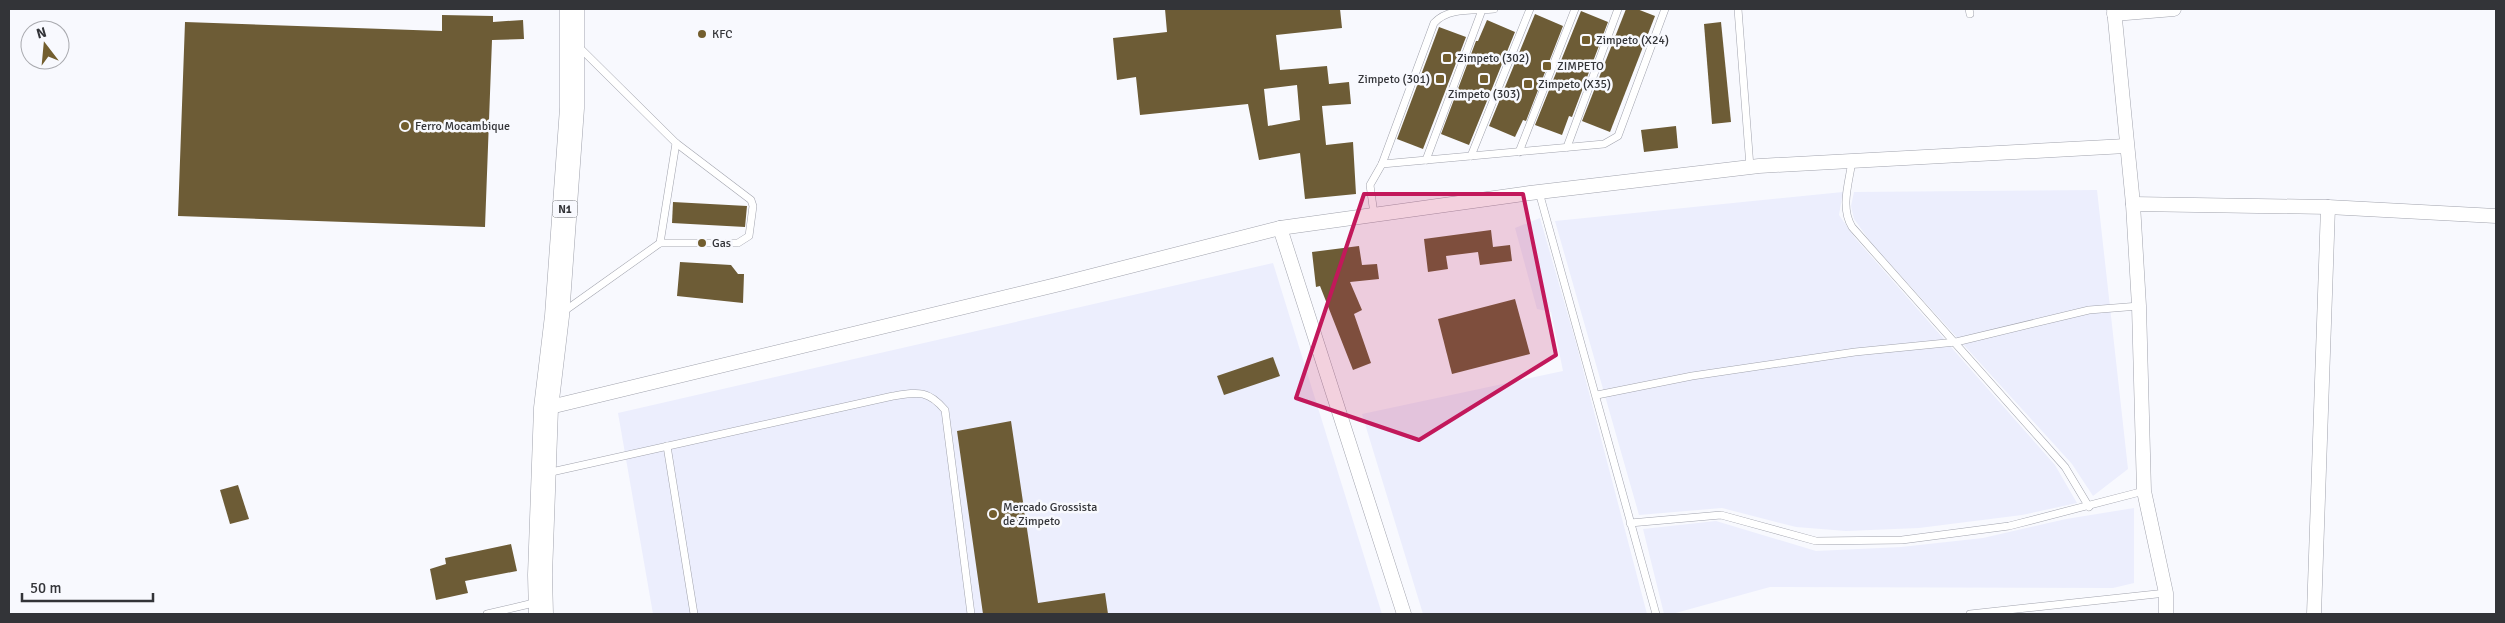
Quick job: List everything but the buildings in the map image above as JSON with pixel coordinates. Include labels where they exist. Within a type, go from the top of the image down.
[{"type":"highway","name":"N1","points":[[541,608],[546,408],[557,316],[572,108],[572,9]]},
{"type":"street","points":[[2166,614],[2166,593],[2144,491],[2139,306],[2133,204],[2114,11],[2174,9]]},
{"type":"street","points":[[546,408],[1050,286],[1280,228],[1539,192],[1750,167],[2126,146]]},
{"type":"street","points":[[2133,204],[2328,207],[2496,216]]},
{"type":"street","points":[[2314,614],[2328,207]]},
{"type":"street","points":[[1280,228],[1404,614]]},
{"type":"lane","points":[[1374,214],[1370,185],[1382,164],[1434,23],[1440,16],[1450,12],[1494,9]]},
{"type":"lane","points":[[1471,156],[1530,9]]},
{"type":"lane","points":[[1519,152],[1575,9]]},
{"type":"lane","points":[[1567,147],[1618,9]]},
{"type":"lane","points":[[1382,164],[1604,144],[1618,136],[1665,9]]},
{"type":"lane","points":[[1738,9],[1750,167]]},
{"type":"lane","points":[[1426,160],[1482,10]]},
{"type":"lane","points":[[557,316],[660,243],[738,243],[749,236],[753,206],[751,200],[676,143],[573,41]]},
{"type":"lane","points":[[660,243],[676,143]]},
{"type":"lane","points":[[1852,161],[1845,204],[1848,219],[2065,466],[2089,507]]},
{"type":"lane","points":[[1539,192],[1656,614]]},
{"type":"lane","points":[[1597,396],[1692,376],[1855,352],[1956,342],[2089,310],[2139,306]]},
{"type":"lane","points":[[544,474],[894,396],[917,392],[934,397],[945,410],[971,614]]},
{"type":"lane","points":[[667,446],[694,614]]},
{"type":"lane","points":[[1630,523],[1721,515],[1816,541],[1902,540],[2009,526],[2089,507],[2144,491]]},
{"type":"lane","points":[[1970,614],[2166,593]]},
{"type":"lane","points":[[487,614],[541,608]]},
{"type":"highlighted area","points":[[1364,194],[1523,194],[1556,355],[1419,440],[1296,398]]},
{"type":"shaded area","points":[[2097,190],[2128,469],[2093,496],[2072,464],[1872,244],[1854,219],[1851,206],[1854,192]]},
{"type":"shaded area","points":[[1843,192],[1839,215],[1855,238],[2055,465],[2077,503],[2022,515],[1919,528],[1846,531],[1796,527],[1722,508],[1639,515],[1555,221]]},
{"type":"shaded area","points":[[1540,218],[1576,343],[1647,614],[1423,614],[1362,414],[1563,371],[1551,312],[1537,309],[1515,228]]},
{"type":"shaded area","name":"Mercado Grossista de Zimpeto","points":[[1273,263],[1382,614],[653,614],[618,413]]},
{"type":"shaded area","points":[[2134,508],[2134,583],[2113,588],[1770,587],[1672,614],[1664,614],[1643,529],[1716,521],[1816,551],[1901,547],[1983,538],[2066,519]]},
{"type":"place","name":"KFC","points":[[702,34]]},
{"type":"place","name":"Zimpeto (X24)","points":[[1586,40]]},
{"type":"place","name":"Zimpeto (302)","points":[[1447,58]]},
{"type":"place","name":"ZIMPETO","points":[[1547,66]]},
{"type":"place","name":"Zimpeto (301)","points":[[1440,79]]},
{"type":"place","name":"Zimpeto (303)","points":[[1484,79]]},
{"type":"place","name":"Zimpeto (X35)","points":[[1528,84]]},
{"type":"place","name":"Ferro Mocambique","points":[[405,126]]},
{"type":"place","name":"Gas","points":[[702,243]]},
{"type":"place","name":"Mercado Grossista de Zimpeto","points":[[993,514]]}]
